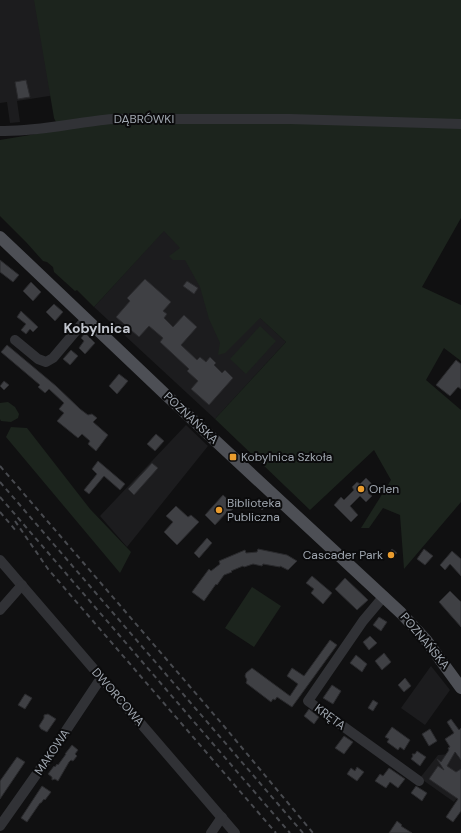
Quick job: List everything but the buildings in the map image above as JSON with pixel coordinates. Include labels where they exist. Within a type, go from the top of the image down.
[{"type":"main road","name":"POZNAŃSKA","points":[[0,237],[188,416],[384,596],[426,640],[461,688]]},
{"type":"street","name":"DĄBRÓWKI","points":[[0,131],[19,131],[86,121],[113,119],[290,119],[461,124]]},
{"type":"street","points":[[15,340],[38,359],[46,362],[53,358],[86,319]]},
{"type":"street","name":"DWORCOWA","points":[[0,560],[235,833]]},
{"type":"street","points":[[0,610],[22,585]]},
{"type":"street","name":"KRĘTA","points":[[384,596],[363,621],[308,701],[419,781]]},
{"type":"street","name":"MAKOWA","points":[[0,826],[101,678]]},
{"type":"street","points":[[211,833],[222,817]]},
{"type":"shaded area","points":[[0,0],[109,0],[120,85],[17,101],[20,122],[10,123],[7,102],[0,103]]},
{"type":"shaded area","points":[[34,0],[461,0],[461,218],[422,287],[461,305],[461,361],[444,348],[426,380],[461,410],[461,502],[404,569],[400,515],[383,508],[369,528],[361,528],[391,480],[374,450],[310,510],[215,419],[286,342],[260,318],[225,353],[218,355],[220,343],[209,319],[200,287],[185,260],[173,260],[169,256],[180,248],[164,231],[94,307],[77,290],[75,291],[54,272],[53,267],[47,262],[43,261],[0,216],[0,140],[60,130],[54,118]]},
{"type":"shaded area","points":[[165,229],[286,342],[215,419],[94,307]]},
{"type":"shaded area","points":[[260,326],[276,341],[246,374],[230,359]]},
{"type":"shaded area","points":[[8,402],[15,407],[19,414],[18,418],[11,422],[1,421],[0,403]]},
{"type":"shaded area","points":[[186,425],[208,446],[127,547],[100,516]]},
{"type":"shaded area","points":[[11,427],[27,428],[90,509],[131,552],[120,573],[6,437]]},
{"type":"shaded area","points":[[252,587],[281,606],[254,647],[225,628]]},
{"type":"shaded area","points":[[431,666],[450,690],[425,725],[401,708]]},
{"type":"shaded area","points":[[454,752],[461,760],[461,793],[454,802],[420,778],[438,755],[451,754]]},
{"type":"railway","points":[[0,466],[223,725],[313,833]]},
{"type":"railway","points":[[0,482],[303,833]]},
{"type":"railway","points":[[0,497],[290,833]]},
{"type":"railway","points":[[0,512],[17,532]]},
{"type":"railway","points":[[15,521],[48,569],[276,833]]},
{"type":"place","name":"Kobylnica Szkoła","points":[[233,457]]},
{"type":"place","name":"Orlen","points":[[361,489]]},
{"type":"place","name":"Biblioteka Publiczna","points":[[219,510]]},
{"type":"place","name":"Cascader Park","points":[[391,555]]},
{"type":"district","name":"Kobylnica","points":[[97,328]]}]
